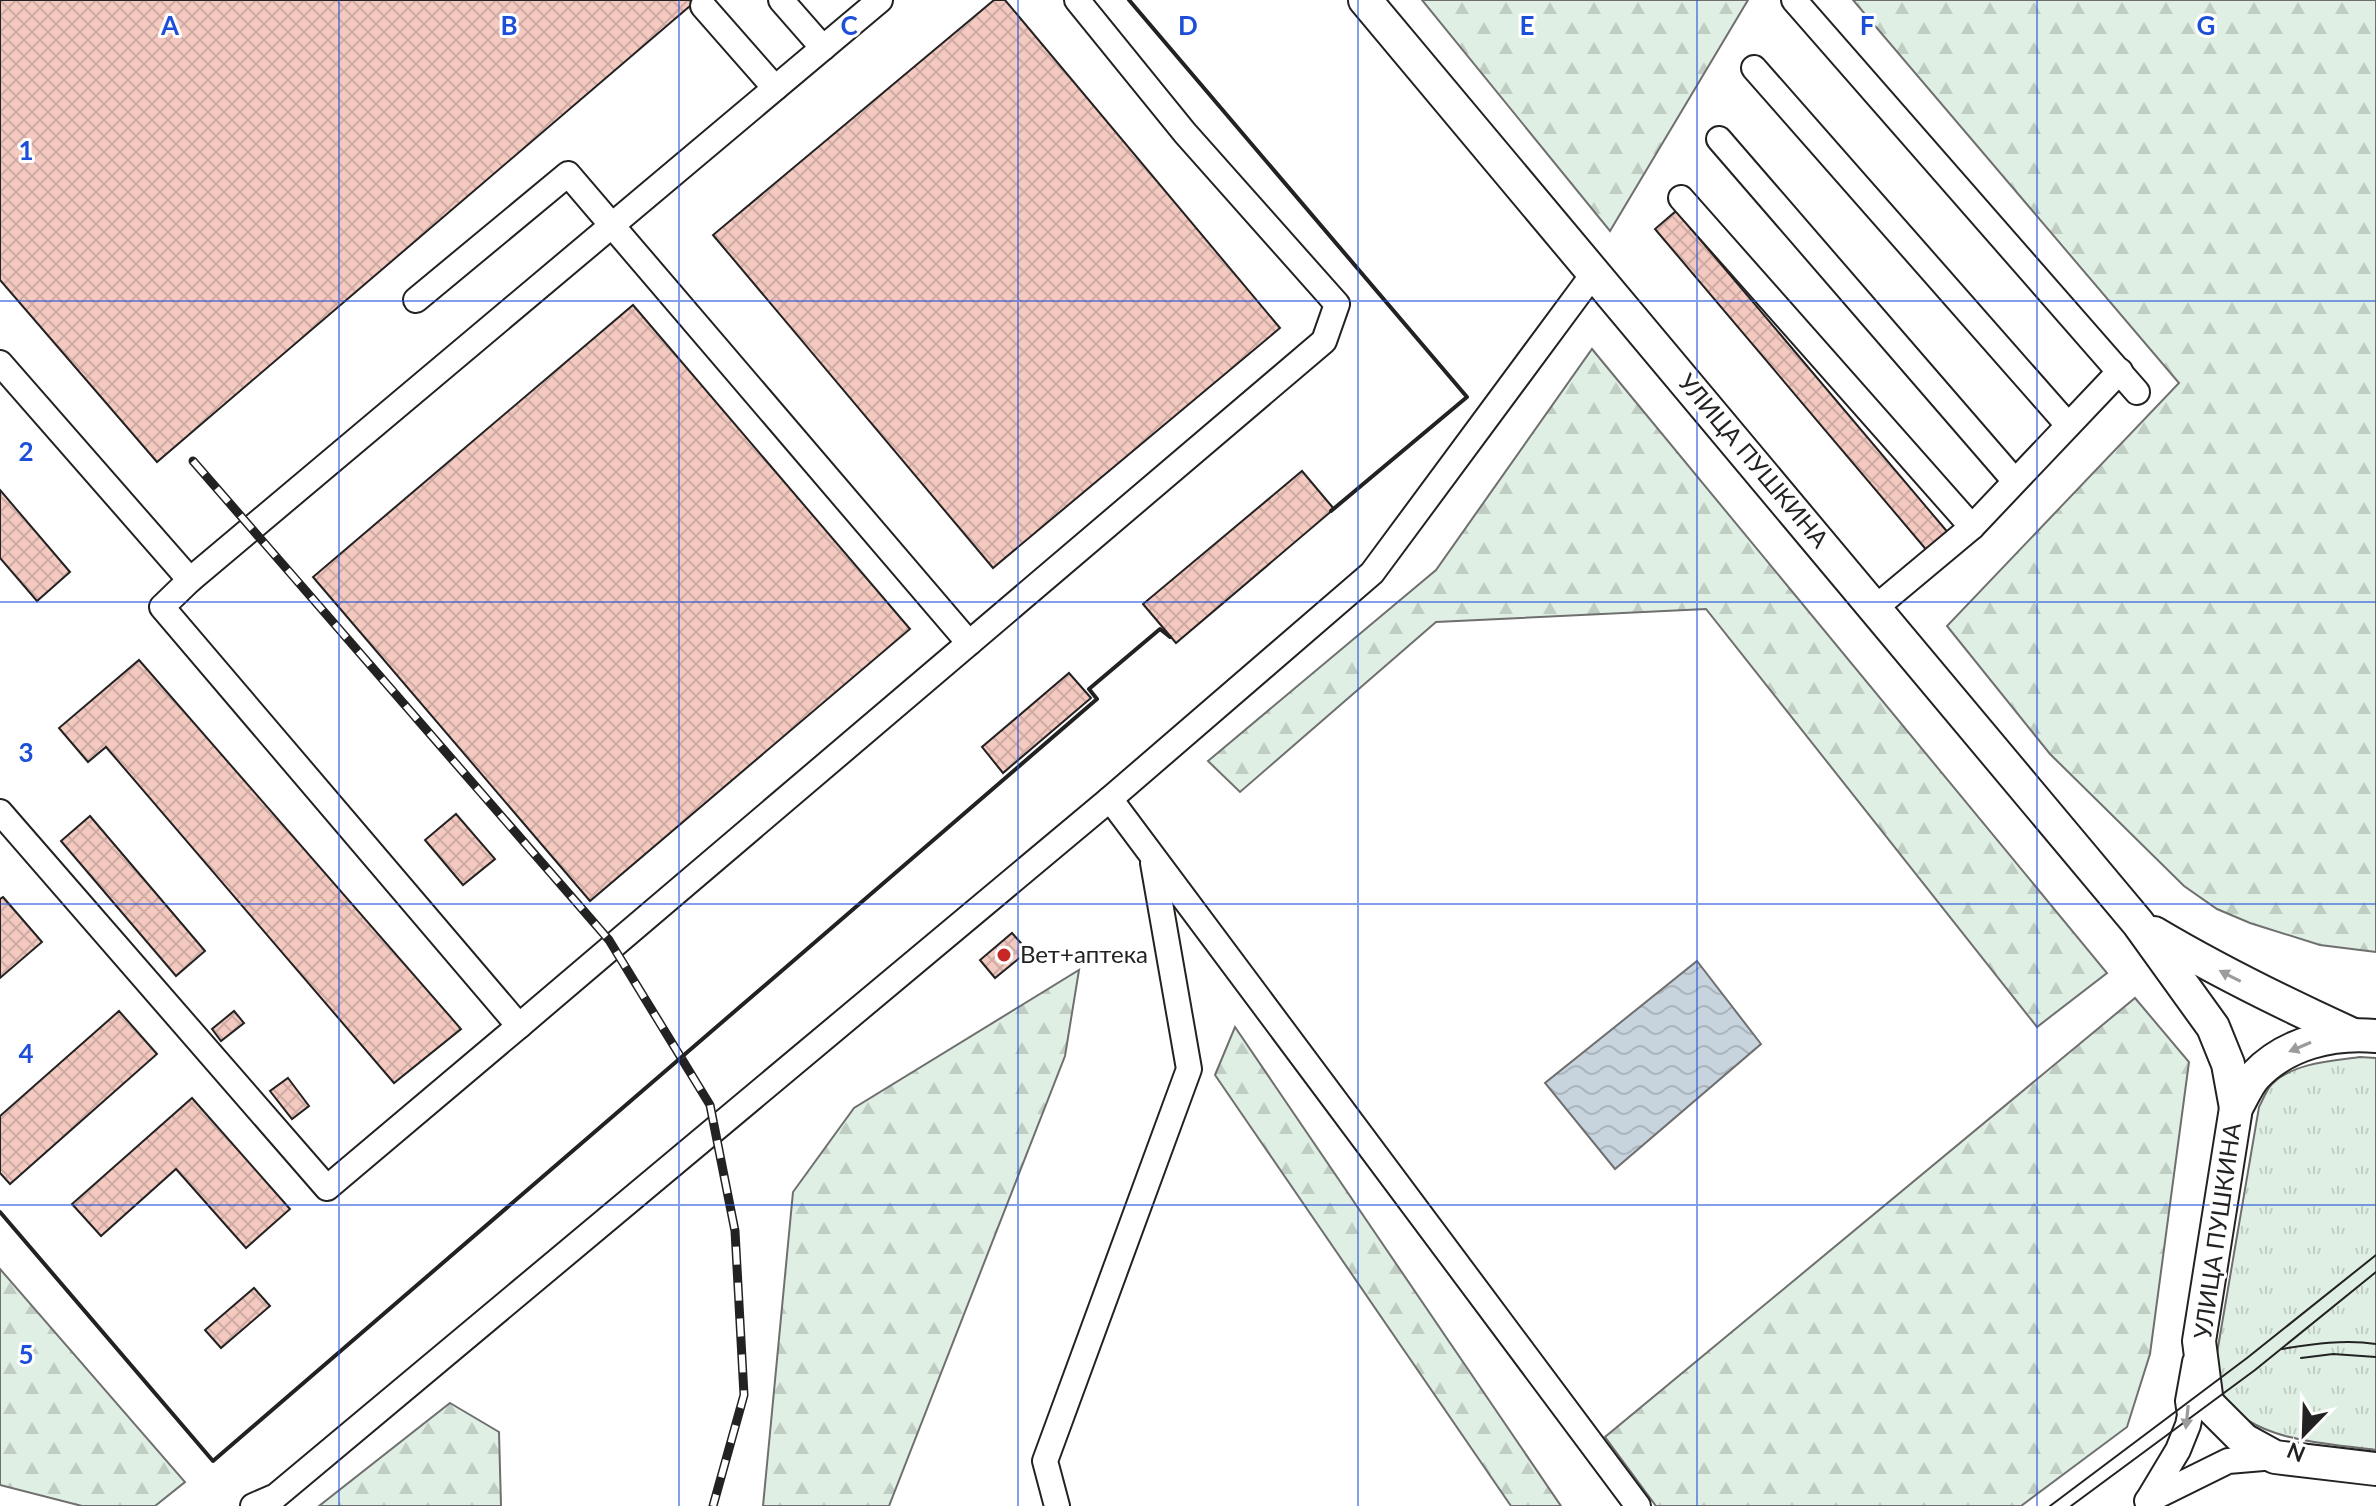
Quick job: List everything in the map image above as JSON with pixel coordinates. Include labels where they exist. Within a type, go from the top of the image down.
[{"type":"main road","name":"УЛИЦА ПУШКИНА","points":[[1365,0],[2138,923],[2213,1027],[2228,1064],[2236,1108],[2199,1341],[2207,1403],[2244,1440],[2275,1457],[2376,1469]]},
{"type":"main road","name":"УЛИЦА ПУШКИНА","points":[[2138,923],[2204,963],[2363,1035]]},
{"type":"main road","name":"УЛИЦА ПУШКИНА","points":[[2236,1108],[2255,1076],[2285,1053],[2317,1040],[2363,1035]]},
{"type":"street","points":[[781,0],[823,48]]},
{"type":"street","points":[[519,1026],[162,607],[190,580],[880,0]]},
{"type":"street","points":[[0,812],[327,1188],[1324,341],[1337,304],[1185,133],[1077,0]]},
{"type":"street","points":[[1794,0],[2137,392]]},
{"type":"street","points":[[703,6],[775,88]]},
{"type":"street","points":[[1754,68],[2068,425]]},
{"type":"street","points":[[1719,139],[2014,480]]},
{"type":"street","points":[[416,300],[568,174],[969,643]]},
{"type":"street","points":[[1681,198],[1972,527]]},
{"type":"street","points":[[253,1506],[276,1496],[1110,799],[1372,573],[1594,273]]},
{"type":"street","points":[[0,363],[190,580]]},
{"type":"street","points":[[1875,608],[1972,527],[2120,371]]},
{"type":"street","points":[[1110,799],[1638,1506]]},
{"type":"street","points":[[1057,1506],[1045,1461],[1189,1069],[1152,859]]},
{"type":"street","points":[[2144,1503],[2178,1450],[2188,1425],[2188,1401],[2199,1341]]},
{"type":"street","points":[[2144,1503],[2228,1461],[2275,1457]]},
{"type":"green space","points":[[1422,0],[1748,0],[1610,231]]},
{"type":"green space","points":[[1853,0],[2376,0],[2376,952],[2320,945],[2250,923],[2217,909],[2184,886],[2050,754],[1947,626],[2179,383]]},
{"type":"green space","points":[[1592,349],[2107,973],[2037,1027],[1706,609],[1436,622],[1240,792],[1208,761],[1436,570]]},
{"type":"green space","points":[[1079,970],[1065,1056],[889,1506],[763,1506],[793,1192],[854,1108]]},
{"type":"green space","points":[[2135,998],[2189,1062],[2150,1354],[2127,1427],[2021,1506],[1656,1506],[1605,1437]]},
{"type":"green space","points":[[1235,1027],[1561,1506],[1511,1506],[1215,1075]]},
{"type":"green space","points":[[2360,1057],[2376,1058],[2376,1450],[2289,1437],[2248,1420],[2232,1407],[2221,1390],[2216,1359],[2259,1107],[2266,1092],[2281,1077],[2301,1067]]},
{"type":"green space","points":[[0,1269],[185,1482],[155,1506],[82,1506],[0,1485]]},
{"type":"green space","points":[[450,1403],[499,1432],[501,1506],[319,1506]]},
{"type":"water","points":[[1697,961],[1761,1044],[1615,1169],[1545,1083]]},
{"type":"building","points":[[0,0],[697,0],[157,462],[0,280]]},
{"type":"building","points":[[994,0],[1005,0],[1280,328],[993,568],[713,235]]},
{"type":"building","points":[[1676,211],[1950,535],[1929,553],[1655,229]]},
{"type":"building","points":[[633,305],[910,629],[590,901],[313,577]]},
{"type":"building","points":[[1302,471],[1334,509],[1176,643],[1143,604]]},
{"type":"building","points":[[0,490],[70,572],[37,601],[0,558]]},
{"type":"building","points":[[139,660],[461,1029],[394,1083],[106,747],[88,762],[59,728]]},
{"type":"building","points":[[1069,673],[1091,698],[1003,773],[982,747]]},
{"type":"building","points":[[456,814],[495,859],[463,885],[425,840]]},
{"type":"building","points":[[90,816],[205,951],[176,976],[61,841]]},
{"type":"building","points":[[3,897],[42,942],[0,978],[0,899]]},
{"type":"building","name":"Вет+аптека","points":[[1012,933],[1028,951],[995,978],[980,960]]},
{"type":"building","points":[[119,1011],[157,1054],[10,1184],[0,1173],[0,1116]]},
{"type":"building","points":[[234,1011],[244,1023],[221,1041],[212,1029]]},
{"type":"building","points":[[288,1078],[309,1106],[292,1119],[270,1091]]},
{"type":"building","points":[[192,1098],[290,1209],[246,1248],[176,1169],[101,1236],[72,1204]]},
{"type":"building","points":[[254,1288],[270,1306],[221,1348],[205,1330]]},
{"type":"tram line","points":[[2050,1506],[2247,1358],[2376,1255]]},
{"type":"tram line","points":[[2071,1506],[2255,1370],[2376,1272]]},
{"type":"tram line","points":[[2282,1349],[2341,1342],[2376,1344]]},
{"type":"tram line","points":[[2301,1358],[2333,1354],[2376,1357]]},
{"type":"railway","points":[[193,461],[609,940],[710,1105],[735,1231],[744,1395],[713,1506]]},
{"type":"wall","points":[[1129,0],[1467,397],[1331,511]]},
{"type":"wall","points":[[0,1212],[213,1461],[1097,699],[1089,689],[1160,629],[1170,637]]},
{"type":"place","name":"Вет+аптека","points":[[1004,955]]}]
